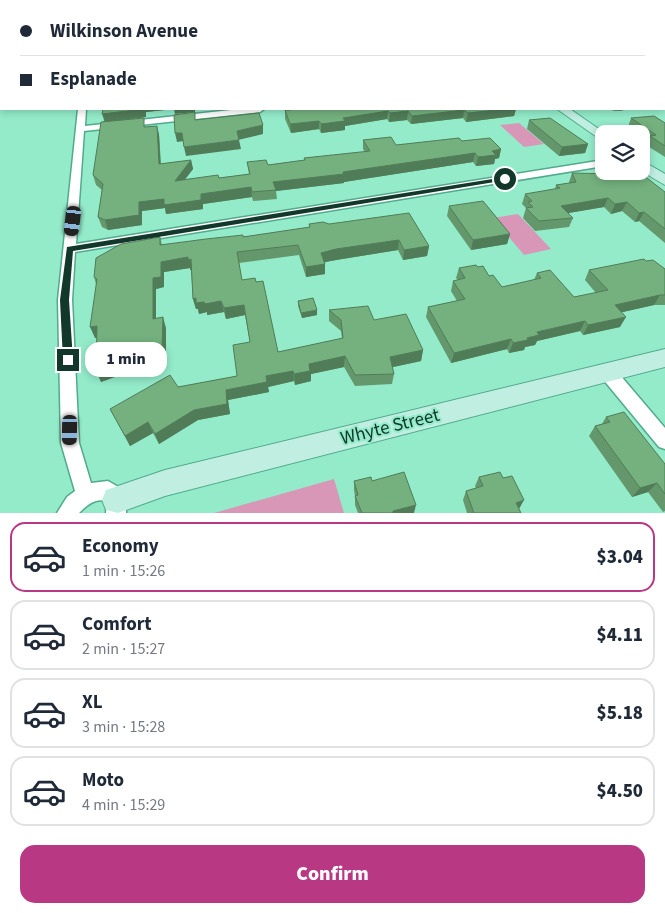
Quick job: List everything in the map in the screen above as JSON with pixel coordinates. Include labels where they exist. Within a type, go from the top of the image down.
[{"type":"street","points":[[82,110],[64,300],[70,443],[85,494]]},
{"type":"street","points":[[81,129],[251,110]]},
{"type":"street","points":[[564,110],[595,132]]},
{"type":"street","points":[[70,249],[595,164]]},
{"type":"street","points":[[650,170],[665,181]]},
{"type":"street","name":"Whyte Street","points":[[116,507],[165,483],[665,358]]},
{"type":"street","points":[[608,373],[665,441]]},
{"type":"street","points":[[67,513],[77,499],[85,494],[100,490],[113,495],[116,507]]},
{"type":"shaded area","points":[[519,123],[544,144],[524,147],[500,125]]},
{"type":"shaded area","points":[[518,214],[551,249],[524,255],[493,218]]},
{"type":"shaded area","points":[[334,479],[344,513],[214,513]]},
{"type":"building","points":[[103,110],[136,110],[102,114]]},
{"type":"building","points":[[285,110],[464,110],[412,116],[408,111],[390,113],[388,111],[343,118],[345,121],[321,124],[319,121],[290,124]]},
{"type":"building","points":[[464,110],[496,110],[468,113]]},
{"type":"building","points":[[195,112],[195,120],[259,113],[263,125],[237,131],[239,140],[184,147],[182,133],[175,133],[174,115]]},
{"type":"building","points":[[654,116],[665,123],[665,146],[650,136],[656,135],[650,131],[650,125],[641,125],[631,118]]},
{"type":"building","points":[[144,118],[144,127],[157,126],[159,164],[191,160],[175,181],[218,175],[219,178],[250,174],[247,162],[266,160],[268,165],[305,160],[304,158],[370,151],[363,140],[391,137],[396,145],[459,138],[462,141],[490,138],[501,149],[492,151],[496,155],[478,157],[475,153],[343,172],[344,174],[273,182],[276,190],[252,192],[251,187],[201,194],[201,200],[164,205],[164,199],[139,202],[139,215],[105,220],[98,217],[103,184],[93,175],[101,122]]},
{"type":"building","points":[[550,118],[588,144],[562,147],[529,120]]},
{"type":"building","points":[[572,173],[595,174],[595,180],[650,180],[665,192],[665,229],[644,212],[639,213],[627,202],[615,204],[608,198],[561,206],[573,218],[539,221],[526,208],[533,207],[528,202],[532,201],[525,194],[560,188],[556,185],[576,182]]},
{"type":"building","points":[[483,201],[510,234],[473,240],[449,206]]},
{"type":"building","points":[[409,213],[429,246],[404,250],[399,240],[336,249],[321,253],[325,264],[306,267],[298,245],[237,252],[242,280],[255,278],[256,282],[263,281],[278,352],[343,338],[341,320],[329,310],[368,306],[374,320],[406,314],[423,350],[390,357],[394,374],[355,375],[345,356],[309,364],[310,371],[294,374],[293,371],[266,376],[267,382],[226,390],[227,404],[194,410],[155,434],[148,422],[125,436],[110,409],[170,375],[178,387],[237,376],[233,345],[250,342],[244,305],[224,308],[221,301],[205,304],[204,302],[196,303],[196,298],[193,299],[191,259],[188,260],[188,257],[161,262],[161,277],[153,278],[153,319],[163,317],[162,347],[96,371],[97,326],[90,327],[97,279],[94,277],[96,258],[121,244],[160,237],[160,245],[243,235],[243,237],[310,227],[309,224],[323,222],[329,224]]},
{"type":"building","points":[[644,259],[646,261],[653,260],[665,269],[665,295],[615,305],[626,317],[588,325],[585,321],[537,332],[539,335],[527,338],[528,340],[513,343],[511,339],[454,353],[428,307],[465,299],[453,281],[465,278],[459,268],[476,265],[478,267],[483,266],[489,276],[493,275],[502,287],[541,278],[537,273],[550,270],[574,297],[608,290],[589,270]]},
{"type":"building","points":[[313,298],[317,310],[301,313],[298,301]]},
{"type":"building","points":[[624,412],[665,464],[665,494],[657,483],[640,488],[595,426],[610,422],[606,417]]},
{"type":"building","points":[[404,472],[416,505],[393,511],[393,513],[362,513],[355,496],[358,495],[354,481],[371,477],[372,481]]},
{"type":"building","points":[[500,472],[503,478],[512,476],[524,500],[516,503],[521,513],[474,513],[466,491],[483,486],[479,477]]},
{"type":"route","points":[[68,360],[64,300],[70,249],[505,179]]}]
